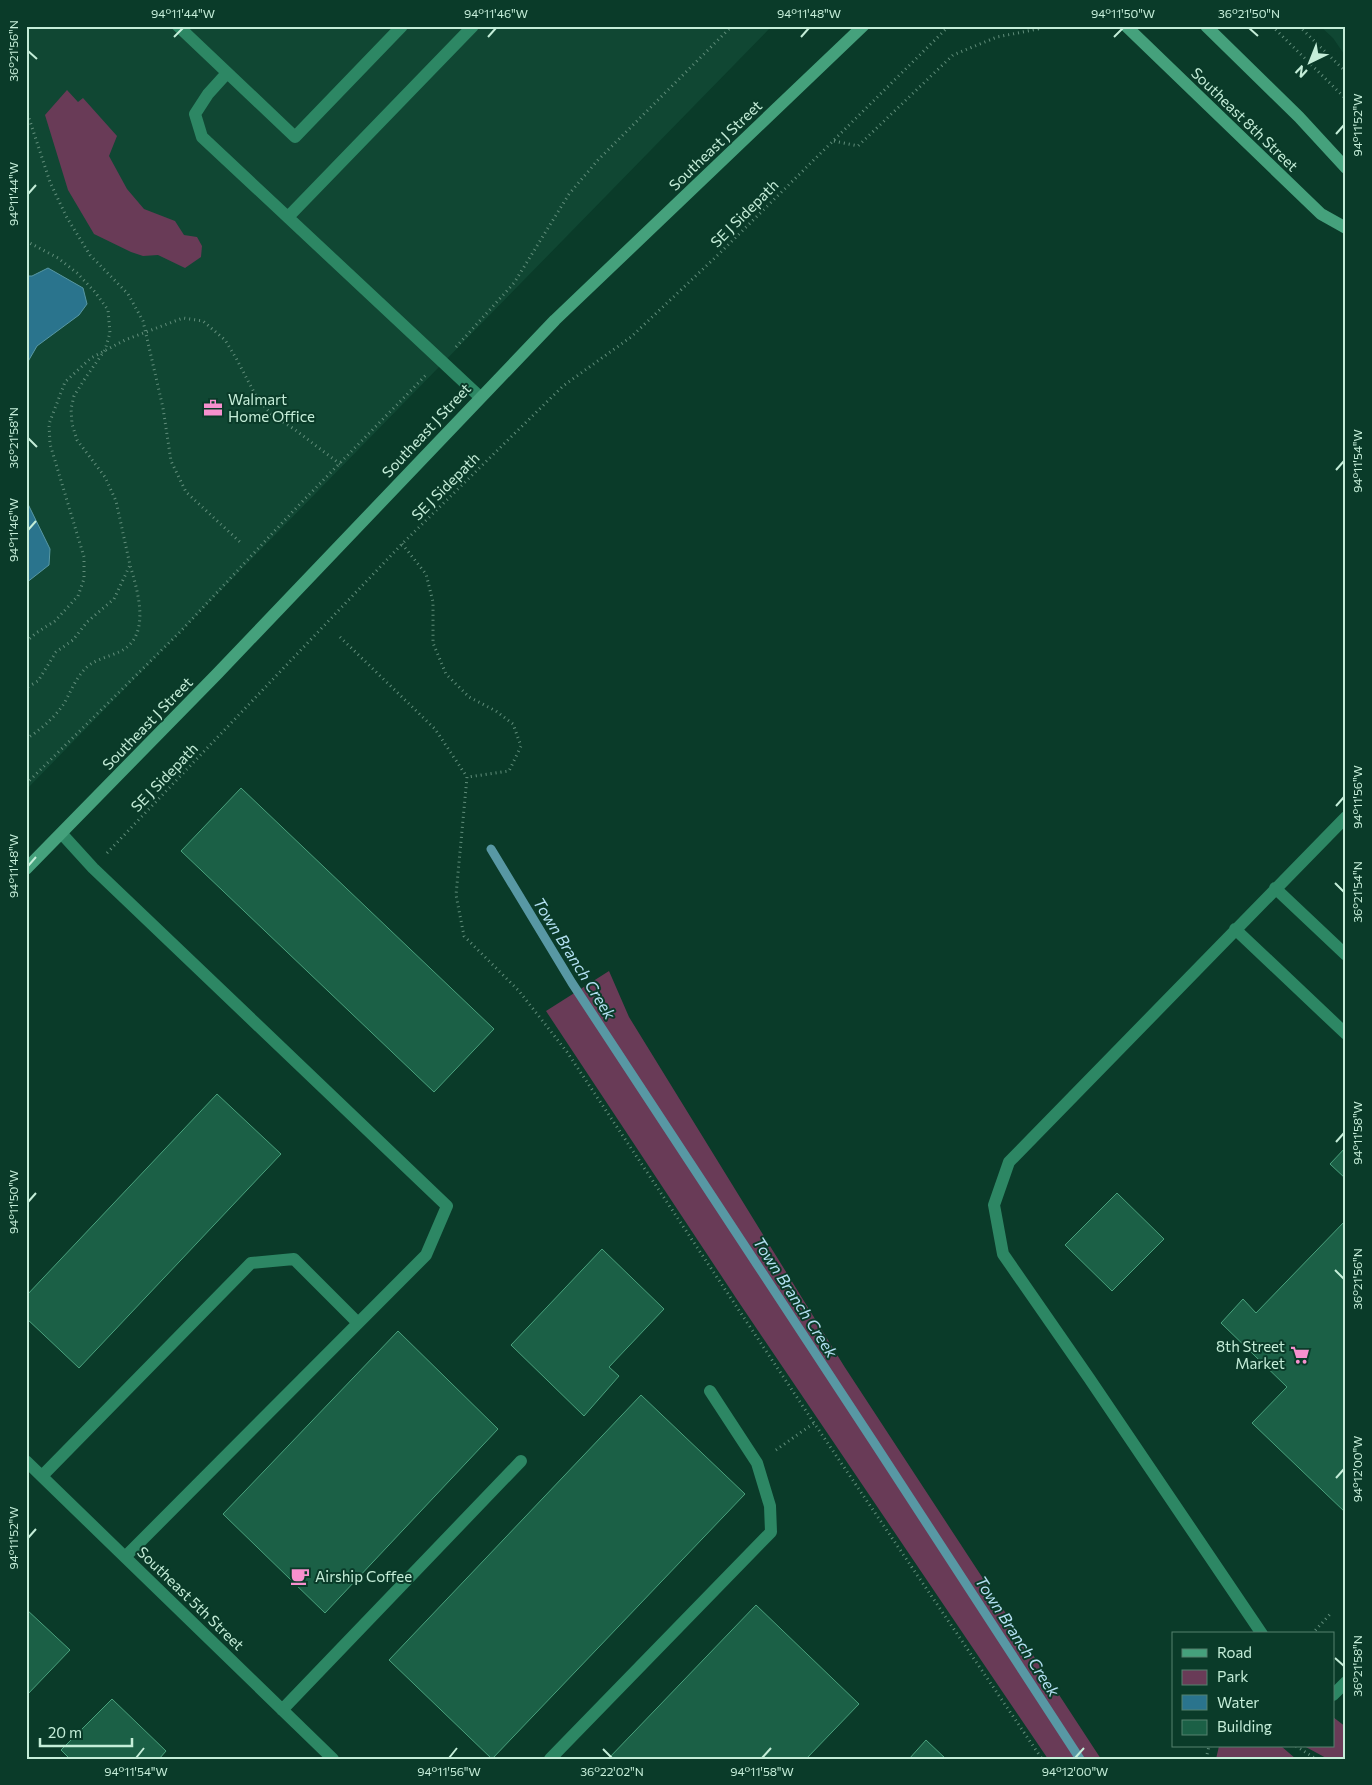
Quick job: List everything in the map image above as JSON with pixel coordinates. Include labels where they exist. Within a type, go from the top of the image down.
[{"type":"main road","name":"Southeast J Street","points":[[26,870],[218,674],[555,320],[863,26]]},
{"type":"main road","name":"Southeast 8th Street","points":[[1126,26],[1321,214],[1346,228]]},
{"type":"main road","points":[[1206,26],[1300,117],[1346,168]]},
{"type":"street","points":[[178,26],[295,137],[402,26]]},
{"type":"street","points":[[288,217],[473,26]]},
{"type":"street","points":[[228,73],[208,94],[195,114],[202,137],[480,398]]},
{"type":"street","points":[[1261,1632],[1003,1254],[994,1205],[1010,1162],[1346,816]]},
{"type":"street","points":[[62,834],[93,868],[447,1206],[426,1255],[125,1557]]},
{"type":"street","points":[[1275,888],[1346,955]]},
{"type":"street","points":[[1236,929],[1346,1034]]},
{"type":"street","points":[[42,1476],[251,1263],[294,1259],[358,1323]]},
{"type":"street","points":[[550,1759],[771,1532],[770,1506],[757,1463],[710,1391]]},
{"type":"street","name":"Southeast 5th Street","points":[[26,1461],[333,1759]]},
{"type":"street","points":[[282,1710],[521,1461]]},
{"type":"street","points":[[1334,1694],[1346,1682]]},
{"type":"path","points":[[460,343],[514,283],[569,194],[598,160],[732,26]]},
{"type":"path","name":"SE J Sidepath","points":[[93,868],[402,544],[563,386],[631,337],[720,254],[949,26]]},
{"type":"path","points":[[833,141],[858,146],[953,55],[997,37],[1038,29],[1042,26]]},
{"type":"path","points":[[1272,26],[1346,99]]},
{"type":"path","points":[[1299,26],[1346,72]]},
{"type":"path","points":[[26,109],[50,182],[66,216],[90,255],[128,294],[143,321],[163,408],[171,461],[186,492],[240,542]]},
{"type":"path","points":[[26,241],[58,258],[77,273],[95,292],[108,310],[110,333],[105,350],[74,396],[71,409],[72,424],[77,440],[106,476],[116,501],[140,609],[139,629],[131,643],[121,651],[85,668],[62,706],[36,734],[26,739]]},
{"type":"path","points":[[26,642],[55,621],[78,596],[84,579],[84,557],[50,444],[49,424],[65,382],[91,358],[105,350],[182,318],[203,321],[225,340],[256,396],[271,414],[294,428],[340,464]]},
{"type":"path","points":[[26,784],[180,632],[298,506],[422,379]]},
{"type":"path","points":[[402,544],[426,574],[433,602],[433,643],[446,674],[468,697],[496,712],[513,724],[521,746],[509,771],[467,777]]},
{"type":"path","points":[[26,688],[38,681],[56,652],[73,640],[87,622],[114,599],[130,565]]},
{"type":"path","points":[[340,637],[435,729],[467,777],[456,895],[464,936],[519,991],[567,1052],[814,1423],[1042,1759]]},
{"type":"path","points":[[757,1463],[814,1423]]},
{"type":"path","points":[[1314,1632],[1332,1612]]},
{"type":"path","points":[[1299,1748],[1316,1759]]},
{"type":"shaded area","name":"Walmart Home Office","points":[[26,26],[772,26],[26,790]]},
{"type":"shaded area","points":[[1320,26],[1346,26],[1346,57],[1333,38]]},
{"type":"green space","points":[[67,90],[78,102],[83,98],[117,136],[109,156],[127,189],[144,209],[175,221],[184,235],[197,237],[202,246],[201,257],[185,268],[158,255],[143,256],[131,252],[94,234],[68,190],[45,115]]},
{"type":"green space","points":[[609,971],[629,1017],[844,1366],[1101,1759],[1048,1759],[738,1301],[546,1011]]},
{"type":"green space","points":[[1334,1718],[1346,1727],[1346,1759],[1328,1759],[1308,1748],[1334,1748]]},
{"type":"green space","points":[[1219,1748],[1283,1748],[1296,1759],[1216,1759]]},
{"type":"water","points":[[48,268],[83,288],[87,304],[79,315],[37,346],[26,365],[26,276],[32,276]]},
{"type":"water","points":[[26,500],[50,549],[49,565],[26,583]]},
{"type":"building","points":[[241,788],[494,1029],[434,1092],[181,851]]},
{"type":"building","points":[[217,1094],[281,1154],[79,1368],[26,1318],[26,1296]]},
{"type":"building","points":[[1346,1147],[1346,1179],[1330,1164]]},
{"type":"building","points":[[1117,1193],[1164,1239],[1112,1291],[1065,1245]]},
{"type":"building","name":"8th Street Market","points":[[1346,1220],[1346,1513],[1252,1423],[1287,1387],[1221,1323],[1243,1299],[1256,1313]]},
{"type":"building","points":[[602,1249],[664,1309],[609,1367],[619,1376],[584,1416],[511,1345]]},
{"type":"building","points":[[398,1331],[498,1429],[325,1613],[223,1514]]},
{"type":"building","points":[[641,1395],[745,1494],[492,1759],[389,1660]]},
{"type":"building","points":[[756,1605],[859,1704],[806,1759],[608,1759]]},
{"type":"building","points":[[26,1609],[70,1650],[26,1696]]},
{"type":"building","points":[[112,1699],[166,1751],[159,1759],[70,1759],[61,1750]]},
{"type":"building","points":[[926,1740],[946,1759],[909,1759]]},
{"type":"waterway","name":"Town Branch Creek","points":[[491,849],[572,983],[1080,1759]]},
{"type":"place","name":"Walmart Home Office","points":[[213,408]]},
{"type":"place","name":"8th Street Market","points":[[1300,1355]]},
{"type":"place","name":"Airship Coffee","points":[[300,1576]]}]
